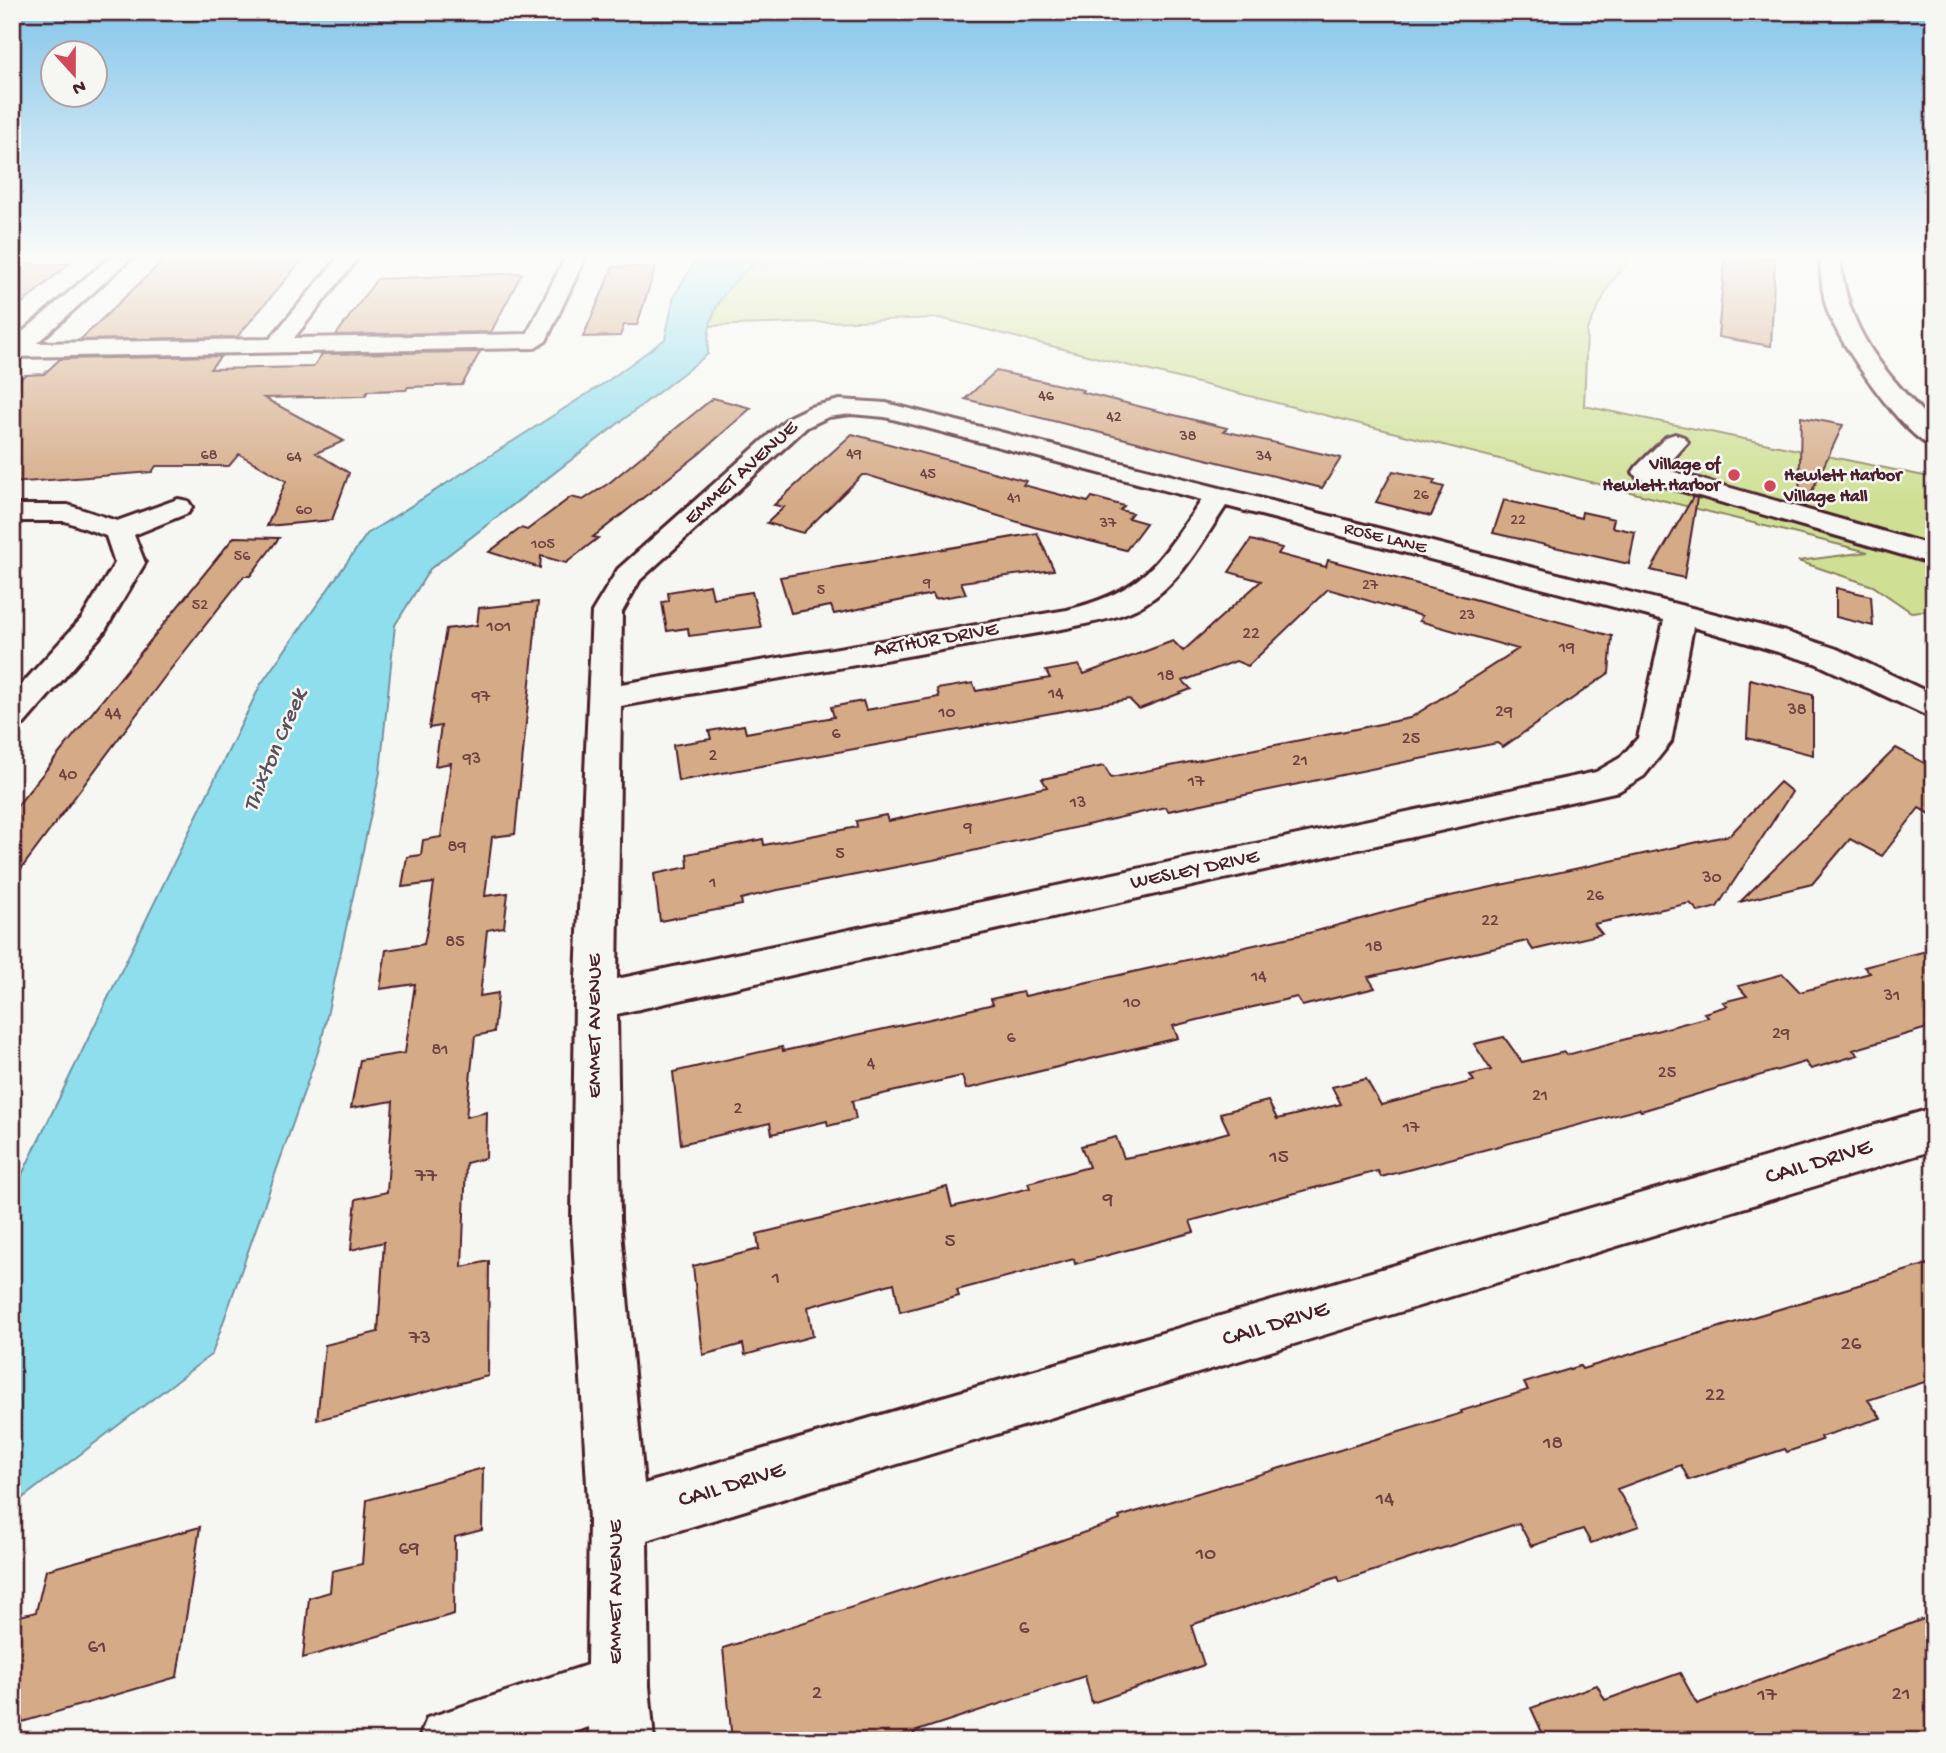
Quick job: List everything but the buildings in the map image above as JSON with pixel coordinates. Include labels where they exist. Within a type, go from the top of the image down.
[{"type":"street","points":[[276,346],[281,340]]},
{"type":"street","points":[[14,350],[536,340]]},
{"type":"street","points":[[1853,340],[1891,394],[1934,439]]},
{"type":"street","name":"ROSE LANE","points":[[826,408],[845,406],[886,410],[1680,615],[1826,656],[1934,708]]},
{"type":"street","name":"EMMET AVENUE","points":[[620,1714],[618,1520],[596,1220],[596,1001],[607,612],[628,575],[798,422],[826,408]]},
{"type":"street","points":[[1675,442],[1646,472],[1934,555]]},
{"type":"street","name":"ARTHUR DRIVE","points":[[605,698],[1067,619],[1112,608],[1136,596],[1160,578],[1219,496]]},
{"type":"street","points":[[12,513],[68,513],[118,531],[178,508]]},
{"type":"street","points":[[12,716],[99,617],[121,585],[130,563],[118,531]]},
{"type":"street","name":"WESLEY DRIVE","points":[[596,1001],[1606,782],[1632,768],[1654,742],[1680,615]]},
{"type":"street","name":"CAIL DRIVE","points":[[618,1520],[1934,1129]]},
{"type":"street","points":[[450,1741],[620,1714]]},
{"type":"green space","points":[[1026,340],[1587,340],[1584,406],[1934,478],[1934,610],[1911,612],[1873,586],[1798,561],[1868,552]]},
{"type":"water","name":"Thixton Creek","points":[[664,340],[708,340],[708,354],[430,569],[395,625],[380,772],[321,1043],[212,1354],[12,1506],[12,1195],[261,684],[367,534],[609,380]]},
{"type":"place","name":"Village of Hewlett Harbor","points":[[1734,475]]},
{"type":"place","name":"Hewlett Harbor Village Hall","points":[[1770,486]]}]
